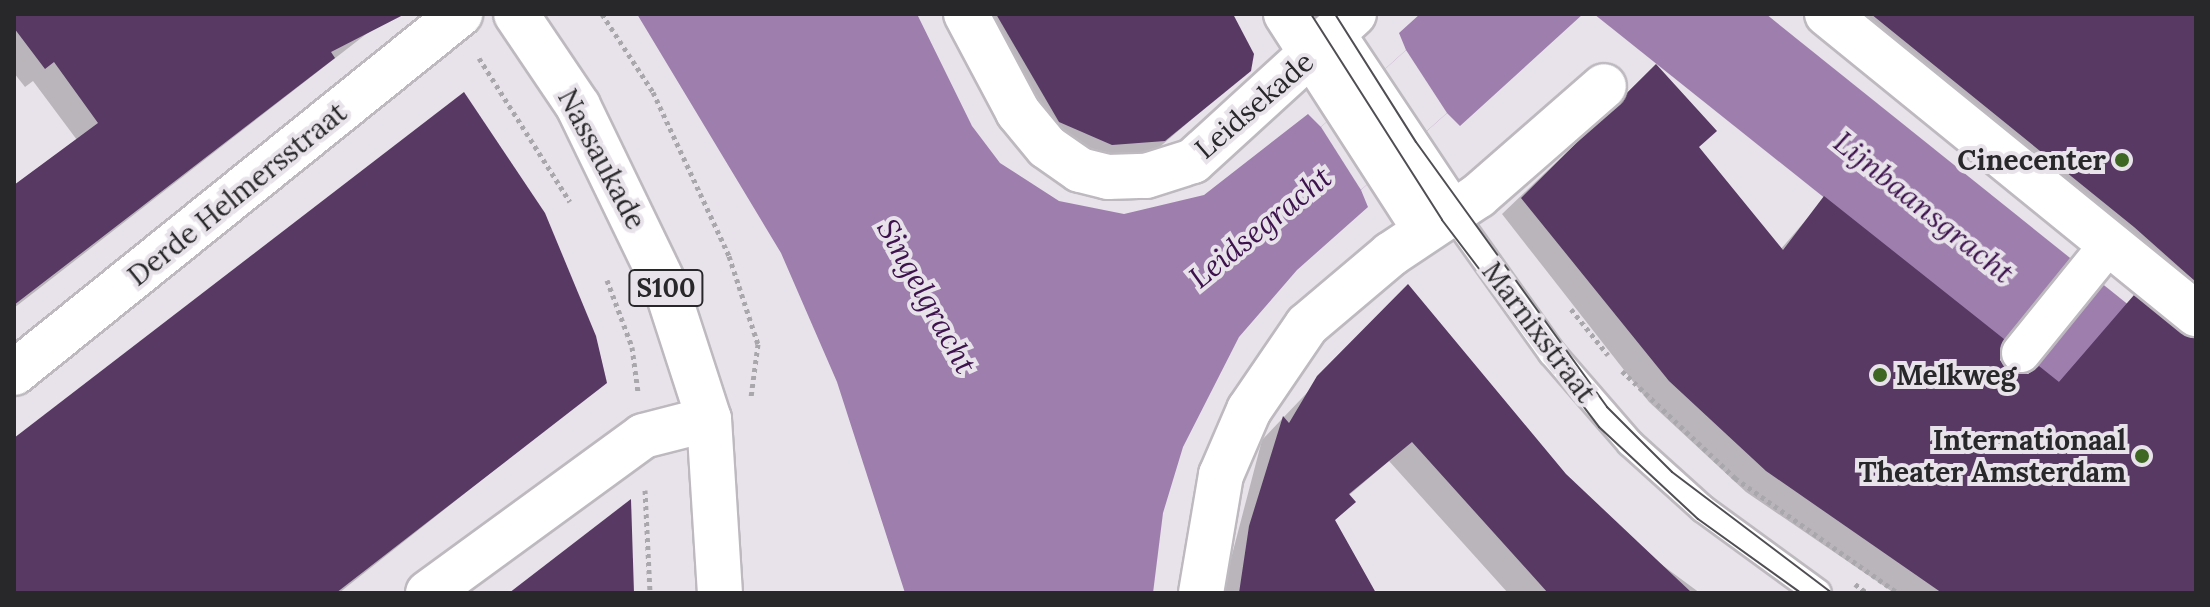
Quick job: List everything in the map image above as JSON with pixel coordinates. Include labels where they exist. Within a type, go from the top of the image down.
[{"type":"street","name":"Nassaukade","points":[[516,14],[578,106],[631,210],[709,419],[720,593]]},
{"type":"street","name":"Leidsekade","points":[[966,14],[1018,112],[1047,147],[1080,170],[1108,177],[1146,176],[1193,161],[1330,29]]},
{"type":"street","name":"Marnixstraat","points":[[1286,14],[1330,29],[1352,96],[1438,222]]},
{"type":"street","points":[[1827,14],[2100,255],[2196,314]]},
{"type":"street","name":"Derde Helmersstraat","points":[[14,373],[457,16]]},
{"type":"street","points":[[1201,593],[1221,475],[1256,398],[1307,325],[1604,86]]},
{"type":"street","points":[[2021,353],[2100,255]]},
{"type":"street","points":[[428,593],[643,436],[709,419]]},
{"type":"lane","name":"Marnixstraat","points":[[1438,222],[1630,443],[1703,509],[1818,593]]},
{"type":"path","points":[[602,14],[653,92],[703,198],[758,344]]},
{"type":"path","points":[[457,16],[572,206]]},
{"type":"path","points":[[605,276],[632,347],[643,436],[650,593]]},
{"type":"path","name":"Marnixstraat","points":[[1559,295],[1619,369],[1735,478],[1898,593]]},
{"type":"water","points":[[637,14],[917,14],[972,126],[1000,163],[1059,201],[1124,214],[1204,195],[1308,114],[1321,127],[1406,50],[1399,33],[1420,14],[1583,14],[1460,126],[1447,113],[1361,190],[1368,207],[1297,270],[1239,337],[1183,447],[1163,513],[1153,593],[905,593],[837,382],[781,253]]},
{"type":"water","name":"Lijnbaansgracht","points":[[1594,14],[1766,14],[2196,359],[2123,436]]},
{"type":"pier","points":[[1406,50],[1447,113],[1361,190],[1321,127]]},
{"type":"building","points":[[14,14],[405,14],[331,52],[335,58],[14,305],[14,185],[98,123],[54,62],[45,69],[14,28]]},
{"type":"building","points":[[996,14],[1233,14],[1254,54],[1251,71],[1165,141],[1112,145],[1059,122]]},
{"type":"building","points":[[1871,14],[2196,14],[2196,282],[2134,227]]},
{"type":"building","points":[[1656,64],[1717,131],[1699,147],[1783,250],[1824,196],[2004,339],[2000,360],[2008,371],[2028,374],[2039,366],[2059,382],[2134,295],[2196,338],[2196,593],[1942,593],[1766,471],[1669,381],[1521,198]]},
{"type":"building","points":[[464,92],[545,213],[596,336],[607,383],[336,593],[14,593],[14,438]]},
{"type":"building","points":[[1408,284],[1566,474],[1692,593],[1548,593],[1412,442],[1349,494],[1356,502],[1335,520],[1376,593],[1239,593],[1249,526],[1283,416],[1289,423],[1317,376]]},
{"type":"building","points":[[631,499],[634,593],[509,593]]},
{"type":"tram line","points":[[1311,14],[1442,220],[1599,427],[1698,519],[1801,593]]},
{"type":"tram line","points":[[1335,14],[1416,142],[1607,407],[1672,472],[1832,593]]},
{"type":"place","name":"Cinecenter","points":[[2122,160]]},
{"type":"place","name":"Melkweg","points":[[1880,375]]},
{"type":"place","name":"Internationaal Theater Amsterdam","points":[[2142,456]]},
{"type":"water label","name":"Leidsegracht","points":[[1260,227]]},
{"type":"water label","name":"Singelgracht","points":[[927,296]]}]
